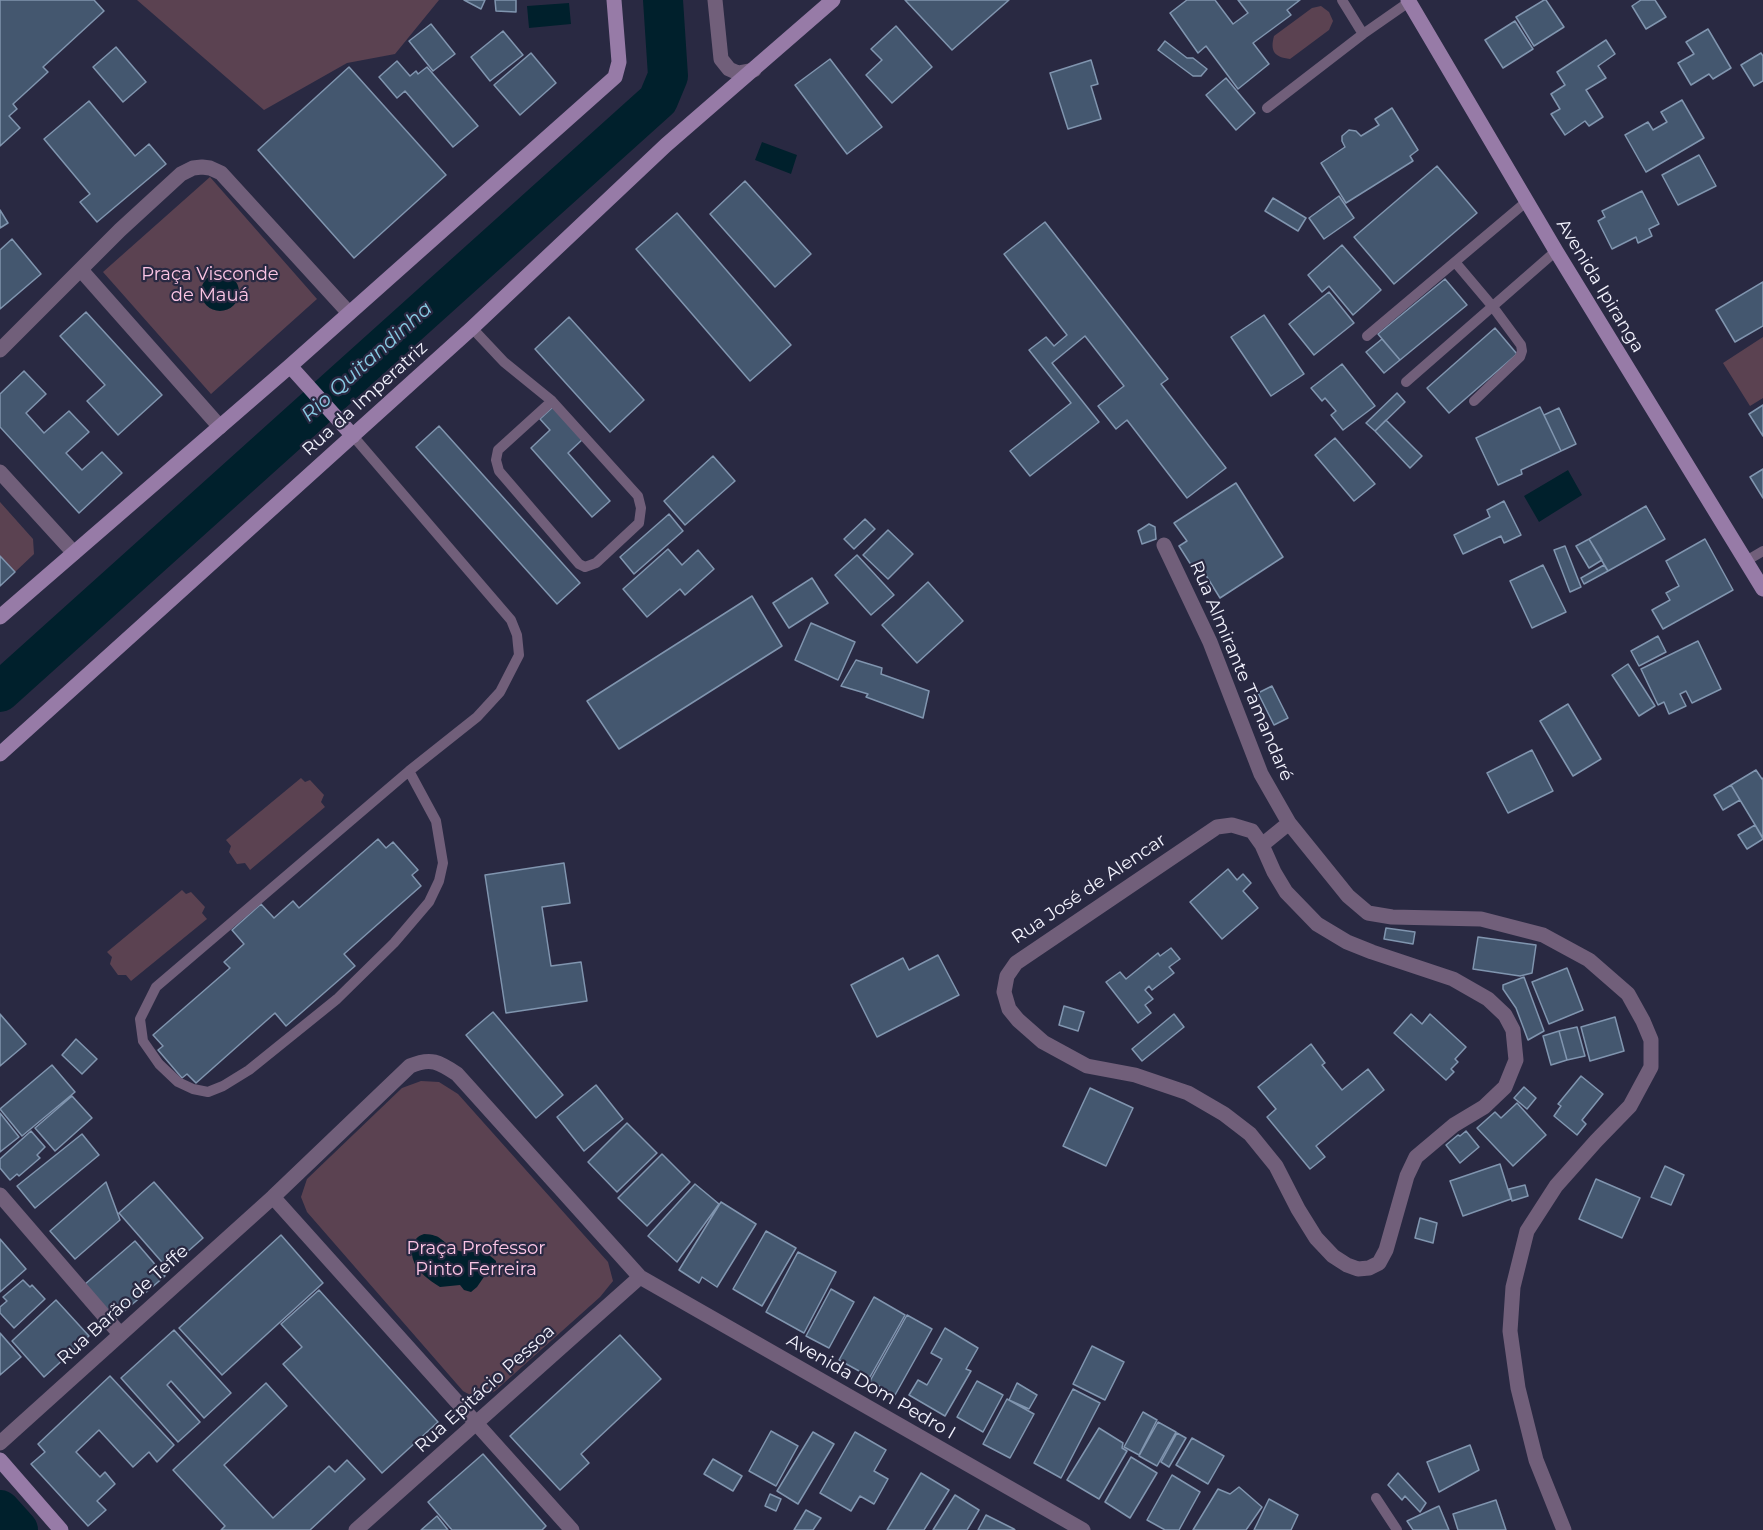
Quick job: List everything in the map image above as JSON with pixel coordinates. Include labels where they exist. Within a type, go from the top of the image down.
[{"type":"main road","points":[[0,617],[290,366],[615,77],[619,62],[614,0]]},
{"type":"main road","name":"Rua da Imperatriz","points":[[0,754],[472,327],[658,153],[833,0]]},
{"type":"main road","name":"Avenida Ipiranga","points":[[1408,1],[1526,202],[1763,589]]},
{"type":"main road","points":[[290,366],[352,436]]},
{"type":"main road","points":[[0,1460],[61,1530]]},
{"type":"street","points":[[715,0],[720,59],[729,69],[738,73],[754,70]]},
{"type":"street","points":[[0,350],[144,207],[181,174],[193,168],[202,167],[221,173],[349,313]]},
{"type":"street","points":[[81,270],[220,427]]},
{"type":"street","points":[[0,472],[74,553]]},
{"type":"street","name":"Rua Almirante Tamandaré","points":[[1164,544],[1210,642],[1261,774],[1289,823],[1348,896],[1368,913],[1392,917],[1481,919],[1543,935],[1589,960],[1628,994],[1643,1021],[1650,1040],[1651,1067],[1630,1106],[1556,1186],[1527,1231],[1513,1287],[1510,1331],[1518,1388],[1536,1460],[1564,1530]]},
{"type":"street","points":[[1262,845],[1289,823]]},
{"type":"street","name":"Rua José de Alencar","points":[[1233,825],[1252,831],[1262,845],[1286,892],[1317,924],[1356,945],[1453,979],[1488,999],[1505,1016],[1513,1030],[1516,1060],[1505,1087],[1484,1107],[1454,1125],[1416,1157],[1407,1176],[1386,1250],[1379,1263],[1369,1268],[1358,1269],[1347,1265],[1333,1256],[1316,1238],[1276,1166],[1250,1134],[1224,1114],[1188,1093],[1135,1076],[1087,1066],[1043,1042],[1009,1009],[1004,992],[1007,976],[1016,963],[1216,826],[1233,825]]},
{"type":"street","points":[[572,1530],[273,1197],[410,1066],[421,1061],[431,1061],[457,1074],[640,1277]]},
{"type":"street","points":[[0,1195],[120,1334]]},
{"type":"street","name":"Rua Barão de Teffe","points":[[0,1443],[273,1197]]},
{"type":"street","name":"Rua Epitácio Pessoa","points":[[356,1530],[640,1277]]},
{"type":"street","name":"Avenida Dom Pedro I","points":[[640,1277],[1083,1530]]},
{"type":"lane","points":[[1341,0],[1363,34]]},
{"type":"lane","points":[[1267,108],[1408,1]]},
{"type":"lane","points":[[1366,336],[1526,202]]},
{"type":"lane","points":[[1407,382],[1556,251]]},
{"type":"lane","points":[[1455,262],[1493,307],[1521,345],[1522,351],[1520,357],[1474,401]]},
{"type":"lane","points":[[472,327],[504,362],[552,400],[638,496],[641,508],[639,523],[596,563],[585,567],[579,564],[499,471],[495,460],[498,450],[552,400]]},
{"type":"lane","points":[[352,436],[511,620],[517,634],[519,655],[500,692],[477,717],[410,771],[156,987],[140,1019],[143,1041],[159,1064],[178,1082],[193,1089],[208,1092],[223,1086],[249,1070],[337,999],[394,943],[429,902],[439,881],[443,863],[436,821],[410,771]]},
{"type":"lane","points":[[1746,561],[1763,551]]},
{"type":"lane","points":[[1376,1498],[1397,1530]]},
{"type":"green space","points":[[137,0],[439,0],[395,54],[347,63],[264,110]]},
{"type":"green space","points":[[1321,6],[1329,12],[1333,21],[1329,30],[1290,59],[1277,55],[1273,49],[1274,36],[1312,8]]},
{"type":"green space","name":"Praça Visconde de Mauá","points":[[210,177],[317,299],[211,394],[103,272]]},
{"type":"green space","points":[[1763,337],[1763,398],[1750,406],[1723,363]]},
{"type":"green space","points":[[0,502],[33,539],[34,554],[15,572],[0,556]]},
{"type":"green space","points":[[301,778],[305,782],[310,780],[324,795],[321,802],[325,807],[250,870],[245,863],[237,864],[229,852],[231,846],[226,840]]},
{"type":"green space","points":[[182,890],[186,894],[191,892],[205,907],[202,913],[207,919],[131,981],[126,975],[118,975],[110,964],[112,957],[107,952]]},
{"type":"green space","name":"Praça Professor Pinto Ferreira","points":[[421,1081],[439,1082],[458,1094],[608,1262],[613,1281],[600,1297],[495,1391],[479,1400],[463,1391],[307,1212],[301,1197],[307,1179],[402,1088]]},
{"type":"water","points":[[569,3],[571,24],[529,28],[527,6]]},
{"type":"water","points":[[762,142],[797,155],[791,174],[755,160]]},
{"type":"water","points":[[220,273],[234,278],[239,292],[234,306],[220,311],[206,306],[201,292],[206,278]]},
{"type":"water","points":[[1568,470],[1582,495],[1539,522],[1524,496]]},
{"type":"water","points":[[424,1234],[438,1237],[460,1251],[479,1252],[490,1256],[496,1261],[496,1270],[488,1271],[471,1292],[464,1290],[460,1285],[440,1287],[424,1276],[416,1266],[412,1255],[413,1243],[417,1237]]},
{"type":"building","points":[[0,0],[94,0],[104,11],[43,67],[48,72],[13,104],[17,109],[9,116],[20,128],[0,146]]},
{"type":"building","points":[[464,0],[485,0],[481,9]]},
{"type":"building","points":[[495,0],[516,0],[516,12],[496,11]]},
{"type":"building","points":[[905,0],[1009,0],[952,50]]},
{"type":"building","points":[[1187,0],[1215,0],[1233,24],[1248,13],[1238,0],[1300,0],[1287,10],[1291,15],[1253,43],[1269,64],[1238,89],[1206,46],[1198,53],[1170,13]]},
{"type":"building","points":[[1544,0],[1564,27],[1534,46],[1516,17]]},
{"type":"building","points":[[1641,0],[1655,0],[1666,17],[1646,29],[1632,6]]},
{"type":"building","points":[[1515,21],[1533,49],[1503,68],[1485,40]]},
{"type":"building","points":[[431,24],[455,54],[433,71],[409,41]]},
{"type":"building","points":[[896,26],[932,67],[892,103],[866,75],[882,60],[871,49]]},
{"type":"building","points":[[1708,29],[1731,68],[1713,79],[1709,74],[1691,85],[1678,63],[1694,54],[1686,42]]},
{"type":"building","points":[[503,31],[523,55],[490,81],[471,57]]},
{"type":"building","points":[[1606,40],[1615,54],[1598,66],[1606,78],[1586,90],[1603,117],[1589,126],[1585,121],[1565,135],[1551,114],[1560,109],[1551,94],[1565,85],[1557,72]]},
{"type":"building","points":[[1165,41],[1187,58],[1193,58],[1207,69],[1201,76],[1193,76],[1158,50]]},
{"type":"building","points":[[116,47],[146,82],[123,102],[93,67]]},
{"type":"building","points":[[531,53],[556,83],[520,115],[494,85]]},
{"type":"building","points":[[1761,53],[1763,81],[1754,86],[1741,65]]},
{"type":"building","points":[[830,59],[882,127],[847,154],[795,85]]},
{"type":"building","points":[[1091,60],[1098,84],[1091,86],[1101,119],[1068,129],[1050,73]]},
{"type":"building","points":[[397,61],[410,76],[416,71],[418,74],[427,67],[478,126],[453,147],[405,91],[397,98],[379,77]]},
{"type":"building","points":[[349,67],[446,175],[354,258],[258,150]]},
{"type":"building","points":[[1226,78],[1255,113],[1236,130],[1206,95]]},
{"type":"building","points":[[1682,100],[1704,138],[1646,172],[1625,135],[1648,122],[1653,130],[1667,122],[1661,112]]},
{"type":"building","points":[[89,101],[135,156],[149,144],[166,164],[97,222],[80,202],[90,194],[44,139]]},
{"type":"building","points":[[1392,108],[1418,150],[1410,156],[1413,161],[1346,203],[1321,163],[1345,147],[1342,136],[1349,130],[1356,131],[1361,136],[1379,125],[1375,119]]},
{"type":"building","points":[[1699,155],[1716,186],[1678,205],[1662,175]]},
{"type":"building","points":[[1437,166],[1477,213],[1394,284],[1354,237]]},
{"type":"building","points":[[745,181],[811,254],[775,287],[710,214]]},
{"type":"building","points":[[1642,191],[1659,224],[1649,229],[1652,236],[1638,243],[1636,237],[1612,249],[1598,221],[1605,217],[1602,211]]},
{"type":"building","points":[[1339,196],[1354,218],[1324,239],[1309,218]]},
{"type":"building","points":[[1273,198],[1306,218],[1298,231],[1265,211]]},
{"type":"building","points":[[0,210],[8,223],[0,228]]},
{"type":"building","points":[[677,213],[791,345],[750,381],[636,249]]},
{"type":"building","points":[[1045,222],[1168,379],[1161,384],[1226,468],[1187,498],[1127,420],[1116,429],[1098,406],[1124,386],[1085,336],[1052,363],[1099,422],[1030,476],[1010,451],[1071,403],[1029,350],[1046,337],[1054,346],[1067,335],[1004,254]]},
{"type":"building","points":[[12,239],[41,274],[0,309],[0,250]]},
{"type":"building","points":[[1342,245],[1381,290],[1353,315],[1329,286],[1322,292],[1308,275]]},
{"type":"building","points":[[1445,279],[1467,305],[1400,360],[1378,334]]},
{"type":"building","points":[[1763,282],[1763,326],[1735,342],[1716,310]]},
{"type":"building","points":[[1329,292],[1354,323],[1314,355],[1289,324]]},
{"type":"building","points":[[86,312],[162,395],[118,435],[87,401],[105,385],[60,336]]},
{"type":"building","points":[[1264,315],[1304,374],[1271,396],[1231,337]]},
{"type":"building","points":[[569,317],[644,400],[610,432],[535,349]]},
{"type":"building","points":[[1495,328],[1517,354],[1449,413],[1427,388]]},
{"type":"building","points":[[1382,339],[1400,360],[1384,373],[1366,352]]},
{"type":"building","points":[[1342,364],[1375,406],[1343,430],[1331,415],[1336,411],[1325,398],[1322,401],[1311,388]]},
{"type":"building","points":[[24,371],[46,394],[26,413],[44,433],[69,411],[89,432],[66,453],[82,470],[102,452],[122,473],[79,513],[0,427],[0,394]]},
{"type":"building","points":[[1397,393],[1405,402],[1375,431],[1366,423]]},
{"type":"building","points":[[555,405],[584,438],[568,453],[610,501],[592,517],[531,448],[550,430],[540,419]]},
{"type":"building","points":[[1763,405],[1763,436],[1749,414]]},
{"type":"building","points":[[1540,407],[1561,451],[1521,470],[1522,474],[1498,485],[1476,438]]},
{"type":"building","points":[[1559,408],[1576,444],[1561,451],[1544,415]]},
{"type":"building","points":[[1386,420],[1422,456],[1410,468],[1375,431]]},
{"type":"building","points":[[439,426],[580,583],[557,604],[416,447]]},
{"type":"building","points":[[1335,438],[1375,484],[1354,501],[1315,455]]},
{"type":"building","points":[[713,456],[735,481],[685,525],[664,501]]},
{"type":"building","points":[[1763,469],[1763,498],[1750,477]]},
{"type":"building","points":[[1236,483],[1283,557],[1220,598],[1199,564],[1193,568],[1179,546],[1187,541],[1174,523]]},
{"type":"building","points":[[1504,501],[1521,535],[1504,543],[1501,536],[1463,554],[1454,535],[1490,517],[1487,510]]},
{"type":"building","points":[[1646,506],[1665,539],[1608,571],[1589,539]]},
{"type":"building","points":[[669,514],[683,531],[634,574],[620,557]]},
{"type":"building","points":[[865,519],[875,529],[854,549],[844,539]]},
{"type":"building","points":[[1149,524],[1155,527],[1156,539],[1142,544],[1138,531]]},
{"type":"building","points":[[888,530],[913,554],[888,579],[863,555]]},
{"type":"building","points":[[1589,539],[1602,560],[1589,568],[1576,546]]},
{"type":"building","points":[[1705,539],[1733,590],[1663,629],[1652,610],[1670,600],[1666,593],[1679,586],[1666,561]]},
{"type":"building","points":[[1565,546],[1581,587],[1570,592],[1554,550]]},
{"type":"building","points":[[668,549],[682,565],[698,550],[714,569],[685,595],[680,589],[647,617],[623,589]]},
{"type":"building","points":[[857,555],[894,595],[871,615],[835,575]]},
{"type":"building","points":[[0,556],[15,572],[0,586]]},
{"type":"building","points":[[1543,565],[1566,612],[1532,628],[1510,581]]},
{"type":"building","points":[[1604,565],[1608,571],[1584,584],[1581,578]]},
{"type":"building","points":[[812,578],[828,603],[789,628],[773,603]]},
{"type":"building","points":[[928,582],[963,621],[917,663],[882,625]]},
{"type":"building","points":[[752,596],[782,646],[619,749],[587,701]]},
{"type":"building","points":[[811,623],[855,642],[838,680],[795,660]]},
{"type":"building","points":[[1658,636],[1666,652],[1639,666],[1631,651]]},
{"type":"building","points":[[1698,641],[1721,689],[1692,703],[1686,691],[1680,694],[1686,706],[1669,714],[1664,702],[1658,705],[1641,669]]},
{"type":"building","points":[[856,660],[882,668],[881,674],[929,691],[923,718],[866,697],[868,694],[841,686]]},
{"type":"building","points":[[1628,664],[1655,706],[1639,716],[1612,675]]},
{"type":"building","points":[[1272,686],[1288,718],[1274,725],[1258,693]]},
{"type":"building","points":[[1568,704],[1601,759],[1573,776],[1540,721]]},
{"type":"building","points":[[1532,750],[1553,791],[1508,813],[1487,773]]},
{"type":"building","points":[[1756,770],[1763,778],[1763,838],[1731,785]]},
{"type":"building","points":[[1731,785],[1740,800],[1723,810],[1714,795]]},
{"type":"building","points":[[1755,825],[1763,839],[1747,849],[1738,835]]},
{"type":"building","points":[[378,839],[386,848],[393,842],[418,870],[412,875],[421,886],[344,954],[355,966],[286,1026],[275,1013],[196,1083],[187,1074],[182,1078],[158,1050],[163,1046],[153,1035],[230,968],[224,962],[244,944],[232,930],[261,904],[274,918],[293,901],[299,908]]},
{"type":"building","points":[[564,863],[570,903],[542,907],[551,966],[581,962],[587,1001],[506,1013],[485,875]]},
{"type":"building","points":[[1228,869],[1237,880],[1243,874],[1251,883],[1243,891],[1258,908],[1222,939],[1190,902]]},
{"type":"building","points":[[1386,928],[1415,932],[1413,944],[1384,939]]},
{"type":"building","points":[[1478,937],[1536,945],[1532,973],[1520,976],[1473,969]]},
{"type":"building","points":[[1171,948],[1180,959],[1169,967],[1174,973],[1152,990],[1149,986],[1145,990],[1153,999],[1145,1005],[1151,1013],[1138,1023],[1106,982],[1120,972],[1126,979],[1158,953],[1160,956]]},
{"type":"building","points":[[938,955],[959,995],[877,1037],[851,985],[903,958],[909,970]]},
{"type":"building","points":[[1567,968],[1583,1010],[1549,1024],[1532,982]]},
{"type":"building","points":[[1524,977],[1544,1031],[1528,1040],[1516,1008],[1503,989],[1503,985]]},
{"type":"building","points":[[1064,1006],[1084,1012],[1078,1031],[1059,1025]]},
{"type":"building","points":[[493,1012],[563,1095],[536,1118],[466,1035]]},
{"type":"building","points":[[0,1014],[26,1044],[0,1066]]},
{"type":"building","points":[[1174,1014],[1184,1027],[1142,1061],[1132,1049]]},
{"type":"building","points":[[1411,1014],[1422,1024],[1430,1014],[1466,1047],[1455,1059],[1458,1062],[1451,1069],[1454,1072],[1446,1080],[1394,1033]]},
{"type":"building","points":[[1615,1017],[1624,1051],[1590,1061],[1581,1027]]},
{"type":"building","points":[[1577,1027],[1585,1056],[1567,1060],[1559,1031]]},
{"type":"building","points":[[1559,1031],[1567,1060],[1551,1065],[1543,1036]]},
{"type":"building","points":[[76,1039],[97,1059],[82,1074],[62,1055]]},
{"type":"building","points":[[1311,1044],[1325,1063],[1322,1065],[1342,1090],[1368,1069],[1384,1090],[1316,1146],[1325,1157],[1310,1169],[1267,1117],[1276,1109],[1258,1087]]},
{"type":"building","points":[[52,1065],[75,1092],[22,1136],[0,1109]]},
{"type":"building","points":[[1581,1076],[1603,1094],[1582,1120],[1586,1124],[1577,1135],[1554,1116],[1561,1106],[1558,1104]]},
{"type":"building","points":[[596,1085],[623,1119],[584,1151],[557,1117]]},
{"type":"building","points":[[1524,1087],[1536,1098],[1527,1109],[1514,1098]]},
{"type":"building","points":[[1090,1088],[1133,1108],[1106,1166],[1063,1146]]},
{"type":"building","points":[[72,1096],[92,1118],[55,1151],[35,1128]]},
{"type":"building","points":[[1517,1103],[1546,1135],[1513,1166],[1477,1128],[1495,1112],[1501,1118]]},
{"type":"building","points":[[0,1113],[19,1137],[0,1152]]},
{"type":"building","points":[[627,1123],[657,1153],[617,1192],[588,1162]]},
{"type":"building","points":[[31,1131],[45,1147],[37,1155],[40,1158],[19,1176],[17,1174],[10,1180],[0,1168],[0,1159]]},
{"type":"building","points":[[1466,1131],[1479,1147],[1460,1163],[1446,1145]]},
{"type":"building","points":[[82,1134],[99,1155],[35,1208],[17,1186]]},
{"type":"building","points":[[662,1154],[690,1182],[647,1226],[618,1198]]},
{"type":"building","points":[[1500,1164],[1511,1199],[1463,1216],[1450,1181]]},
{"type":"building","points":[[1665,1166],[1684,1175],[1671,1205],[1651,1197]]},
{"type":"building","points":[[1596,1179],[1640,1198],[1622,1238],[1579,1219]]},
{"type":"building","points":[[106,1182],[120,1220],[75,1259],[50,1231]]},
{"type":"building","points":[[154,1182],[203,1238],[168,1269],[119,1213]]},
{"type":"building","points":[[695,1184],[719,1204],[677,1262],[648,1236]]},
{"type":"building","points":[[1525,1185],[1528,1196],[1512,1201],[1509,1189]]},
{"type":"building","points":[[721,1202],[756,1224],[717,1287],[702,1277],[699,1283],[679,1270]]},
{"type":"building","points":[[1420,1218],[1437,1223],[1433,1243],[1415,1238]]},
{"type":"building","points":[[766,1231],[796,1248],[762,1306],[733,1289]]},
{"type":"building","points":[[281,1235],[323,1283],[222,1375],[179,1328]]},
{"type":"building","points":[[0,1239],[26,1269],[0,1292]]},
{"type":"building","points":[[135,1241],[165,1276],[114,1320],[84,1285]]},
{"type":"building","points":[[798,1252],[836,1272],[804,1333],[766,1312]]},
{"type":"building","points":[[23,1280],[30,1287],[32,1285],[45,1299],[14,1328],[0,1313],[0,1307],[7,1301],[3,1297]]},
{"type":"building","points":[[831,1289],[854,1302],[829,1348],[806,1336]]},
{"type":"building","points":[[319,1290],[438,1422],[382,1473],[283,1364],[302,1347],[281,1324]]},
{"type":"building","points":[[874,1297],[905,1315],[870,1377],[839,1360]]},
{"type":"building","points":[[56,1300],[89,1336],[44,1377],[12,1341]]},
{"type":"building","points":[[907,1315],[932,1329],[895,1395],[870,1381]]},
{"type":"building","points":[[945,1328],[978,1348],[966,1369],[971,1371],[945,1416],[909,1395],[918,1380],[927,1385],[942,1359],[931,1353]]},
{"type":"building","points":[[174,1330],[231,1393],[204,1418],[171,1381],[167,1385],[200,1422],[178,1442],[121,1378]]},
{"type":"building","points":[[0,1333],[21,1357],[0,1375]]},
{"type":"building","points":[[620,1335],[661,1379],[581,1454],[589,1463],[560,1490],[510,1436]]},
{"type":"building","points":[[1092,1346],[1124,1362],[1105,1400],[1073,1384]]},
{"type":"building","points":[[110,1376],[174,1445],[157,1462],[149,1452],[133,1467],[99,1430],[76,1452],[100,1477],[105,1472],[115,1484],[97,1501],[106,1510],[88,1526],[31,1464],[45,1452],[38,1444]]},
{"type":"building","points":[[977,1381],[1003,1395],[983,1432],[957,1417]]},
{"type":"building","points":[[266,1383],[287,1406],[224,1465],[273,1518],[329,1466],[335,1472],[347,1460],[365,1479],[310,1530],[221,1530],[225,1526],[173,1470]]},
{"type":"building","points":[[1017,1383],[1037,1395],[1029,1409],[1009,1400]]},
{"type":"building","points":[[1073,1389],[1100,1403],[1061,1478],[1034,1463]]},
{"type":"building","points":[[1007,1399],[1034,1414],[1010,1458],[983,1444]]},
{"type":"building","points":[[1143,1412],[1157,1420],[1139,1455],[1124,1447]]},
{"type":"building","points":[[1158,1422],[1176,1432],[1157,1466],[1139,1456]]},
{"type":"building","points":[[1099,1428],[1123,1443],[1122,1448],[1127,1451],[1099,1499],[1067,1480]]},
{"type":"building","points":[[771,1431],[798,1446],[776,1486],[749,1471]]},
{"type":"building","points":[[813,1432],[834,1444],[798,1504],[777,1491]]},
{"type":"building","points":[[855,1432],[886,1450],[874,1471],[888,1479],[874,1504],[860,1496],[851,1511],[820,1493]]},
{"type":"building","points":[[1177,1433],[1186,1438],[1169,1467],[1161,1462]]},
{"type":"building","points":[[1192,1438],[1224,1456],[1208,1484],[1176,1465]]},
{"type":"building","points":[[1470,1445],[1479,1470],[1439,1492],[1427,1462]]},
{"type":"building","points":[[483,1454],[546,1526],[542,1530],[452,1530],[428,1502]]},
{"type":"building","points":[[1131,1457],[1157,1473],[1130,1518],[1105,1502]]},
{"type":"building","points":[[713,1459],[742,1476],[733,1491],[704,1474]]},
{"type":"building","points":[[921,1473],[949,1490],[924,1530],[887,1530]]},
{"type":"building","points":[[1398,1473],[1426,1503],[1420,1512],[1405,1496],[1402,1500],[1388,1485]]},
{"type":"building","points":[[1172,1475],[1200,1492],[1179,1530],[1165,1530],[1147,1520]]},
{"type":"building","points":[[1239,1487],[1262,1507],[1246,1530],[1193,1530],[1218,1489],[1230,1494]]},
{"type":"building","points":[[770,1494],[781,1499],[776,1511],[765,1506]]},
{"type":"building","points":[[955,1495],[979,1510],[967,1530],[933,1530]]},
{"type":"building","points":[[1269,1499],[1298,1515],[1291,1530],[1254,1530]]},
{"type":"building","points":[[1496,1500],[1506,1530],[1458,1530],[1453,1514]]},
{"type":"building","points":[[1439,1506],[1449,1530],[1413,1530],[1407,1521]]},
{"type":"building","points":[[806,1510],[821,1518],[813,1530],[794,1530]]},
{"type":"building","points":[[986,1515],[1014,1529],[1015,1530],[978,1530]]},
{"type":"building","points":[[437,1516],[448,1530],[421,1530]]},
{"type":"waterway","name":"Rio Quitandinha","points":[[0,692],[658,100],[668,76],[663,0]]},
{"type":"waterway","points":[[0,1510],[18,1530]]}]
